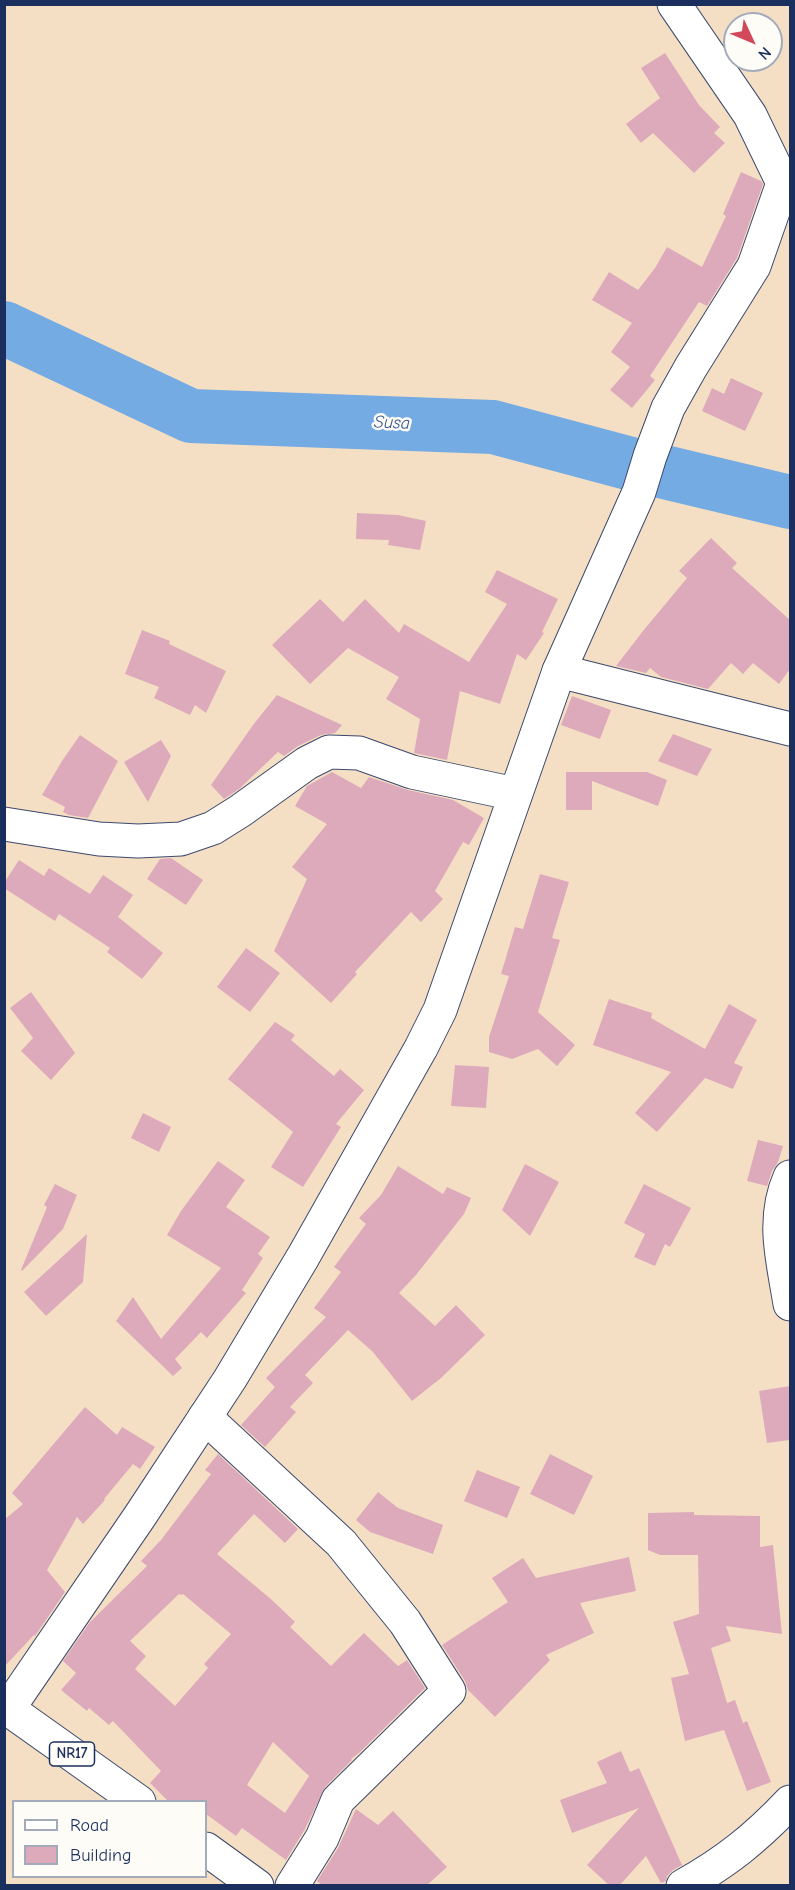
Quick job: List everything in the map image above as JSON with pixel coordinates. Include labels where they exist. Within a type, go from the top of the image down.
[{"type":"main road","points":[[6,1708],[140,1516],[230,1379],[303,1257],[421,1048],[440,1010],[559,671],[639,492],[668,408],[754,266],[787,179],[750,115],[674,4]]},
{"type":"main road","points":[[559,671],[790,729]]},
{"type":"main road","points":[[4,824],[99,839],[138,842],[181,840],[213,828],[240,812],[307,763],[329,752],[359,753],[412,772],[516,794]]},
{"type":"main road","points":[[790,1177],[783,1192],[778,1237],[790,1304]]},
{"type":"main road","points":[[205,1417],[341,1543],[405,1622],[449,1691],[338,1800],[322,1838],[292,1886]]},
{"type":"main road","name":"NR17","points":[[6,1708],[136,1800]]},
{"type":"main road","points":[[683,1886],[736,1853],[790,1802]]},
{"type":"main road","points":[[207,1850],[257,1886]]},
{"type":"building","points":[[665,53],[699,105],[720,127],[714,133],[725,143],[694,173],[653,133],[641,143],[626,124],[660,98],[641,68]]},
{"type":"building","points":[[741,172],[763,184],[737,258],[707,306],[699,302],[650,376],[655,380],[632,408],[610,390],[630,367],[611,352],[632,323],[592,300],[609,272],[638,290],[667,247],[702,267],[726,216],[723,214]]},
{"type":"building","points":[[731,378],[763,393],[745,431],[702,411],[712,388],[724,394]]},
{"type":"building","points":[[357,513],[398,515],[426,521],[420,550],[388,545],[389,540],[356,539]]},
{"type":"building","points":[[711,538],[737,563],[732,568],[790,620],[790,669],[779,684],[753,663],[743,674],[731,663],[708,689],[661,677],[650,668],[646,673],[616,666],[687,578],[679,571]]},
{"type":"building","points":[[497,570],[558,599],[542,632],[544,633],[526,660],[517,654],[500,704],[460,691],[447,760],[414,753],[420,719],[386,699],[399,677],[348,648],[310,684],[272,645],[320,599],[343,622],[365,599],[399,633],[404,624],[469,662],[507,604],[485,592]]},
{"type":"building","points":[[142,630],[170,641],[169,644],[226,671],[206,713],[195,705],[190,715],[154,698],[159,687],[125,674]]},
{"type":"building","points":[[277,695],[342,725],[335,733],[321,735],[284,756],[278,752],[239,789],[224,799],[211,785]]},
{"type":"building","points":[[572,696],[611,710],[600,739],[561,725]]},
{"type":"building","points":[[673,734],[712,749],[697,776],[658,761]]},
{"type":"building","points":[[80,735],[118,761],[88,818],[63,812],[65,807],[42,795]]},
{"type":"building","points":[[161,740],[171,756],[148,802],[124,762]]},
{"type":"building","points":[[332,772],[361,788],[369,777],[408,790],[453,800],[484,818],[469,845],[463,842],[435,891],[443,899],[421,922],[411,912],[355,972],[357,974],[331,1003],[274,951],[307,879],[292,867],[327,824],[295,806],[307,786]]},
{"type":"building","points":[[566,772],[647,772],[667,780],[658,806],[592,781],[592,810],[566,810]]},
{"type":"building","points":[[171,858],[203,880],[186,905],[147,879],[160,859]]},
{"type":"building","points":[[19,860],[44,876],[49,868],[90,894],[103,875],[133,895],[118,917],[163,953],[142,979],[107,952],[110,948],[59,914],[55,921],[4,888],[4,883]]},
{"type":"building","points":[[540,874],[569,882],[552,938],[560,940],[538,1012],[575,1045],[557,1066],[538,1049],[512,1059],[489,1052],[489,1037],[509,976],[501,974],[515,927],[523,929]]},
{"type":"building","points":[[246,948],[280,973],[250,1012],[217,987]]},
{"type":"building","points":[[31,992],[75,1053],[51,1080],[21,1051],[33,1038],[10,1008]]},
{"type":"building","points":[[609,999],[652,1013],[651,1018],[705,1049],[729,1004],[757,1020],[734,1063],[743,1067],[733,1089],[705,1078],[657,1132],[635,1113],[671,1072],[593,1045]]},
{"type":"building","points":[[275,1022],[295,1035],[291,1040],[334,1076],[340,1069],[364,1090],[336,1124],[341,1127],[303,1187],[271,1167],[293,1132],[228,1079]]},
{"type":"building","points":[[455,1065],[489,1067],[486,1108],[451,1106]]},
{"type":"building","points":[[143,1113],[171,1127],[159,1152],[131,1138]]},
{"type":"building","points":[[758,1140],[783,1146],[767,1186],[747,1181]]},
{"type":"building","points":[[218,1161],[245,1180],[226,1207],[270,1237],[258,1254],[263,1258],[242,1290],[246,1293],[207,1338],[201,1332],[175,1359],[182,1368],[173,1376],[116,1321],[133,1297],[161,1339],[221,1268],[167,1235],[181,1211]]},
{"type":"building","points":[[525,1164],[559,1182],[530,1236],[502,1210]]},
{"type":"building","points":[[398,1166],[443,1194],[447,1187],[471,1198],[464,1214],[399,1293],[435,1326],[456,1305],[485,1335],[441,1378],[412,1401],[373,1352],[348,1330],[305,1375],[313,1383],[290,1407],[296,1412],[265,1447],[241,1425],[275,1387],[266,1378],[326,1317],[314,1308],[341,1272],[334,1267],[366,1224],[359,1218],[381,1195]]},
{"type":"building","points":[[55,1184],[77,1195],[63,1229],[22,1271],[47,1207],[44,1205]]},
{"type":"building","points":[[644,1184],[691,1208],[670,1247],[665,1244],[655,1266],[634,1257],[645,1234],[624,1223]]},
{"type":"building","points":[[87,1234],[83,1282],[46,1316],[24,1292]]},
{"type":"building","points":[[790,1386],[790,1440],[767,1443],[759,1391]]},
{"type":"building","points":[[85,1407],[117,1435],[122,1427],[155,1447],[140,1469],[133,1464],[83,1524],[77,1517],[47,1570],[65,1592],[35,1636],[4,1667],[4,1520],[23,1504],[12,1493]]},
{"type":"building","points":[[218,1454],[298,1529],[285,1543],[254,1514],[217,1554],[295,1622],[290,1627],[331,1666],[364,1633],[398,1666],[407,1660],[425,1688],[325,1787],[305,1829],[286,1860],[242,1828],[236,1836],[207,1815],[207,1800],[167,1800],[150,1783],[161,1771],[113,1721],[109,1725],[89,1708],[87,1711],[61,1690],[76,1673],[63,1661],[90,1622],[147,1566],[141,1561],[161,1540],[211,1474],[205,1470]],"holes":[[[179,1594],[183,1594],[231,1634],[204,1664],[208,1668],[175,1706],[135,1669],[146,1656],[130,1641]],[[273,1742],[309,1776],[285,1813],[247,1785]]]},
{"type":"building","points":[[550,1454],[593,1476],[574,1515],[530,1494]]},
{"type":"building","points":[[477,1470],[520,1487],[507,1518],[464,1501]]},
{"type":"building","points":[[378,1492],[398,1508],[443,1525],[433,1554],[370,1532],[356,1520]]},
{"type":"building","points":[[694,1512],[694,1515],[760,1516],[760,1547],[773,1545],[782,1634],[726,1626],[731,1641],[711,1648],[727,1703],[735,1700],[743,1723],[747,1721],[771,1782],[747,1791],[724,1730],[685,1741],[671,1678],[689,1674],[673,1622],[699,1614],[698,1555],[660,1555],[648,1550],[648,1513]]},
{"type":"building","points":[[629,1557],[636,1591],[580,1603],[594,1633],[546,1655],[550,1660],[495,1717],[468,1690],[465,1681],[442,1645],[508,1602],[492,1578],[523,1558],[536,1578]]},
{"type":"building","points":[[621,1751],[630,1772],[639,1768],[682,1865],[673,1870],[667,1876],[666,1881],[661,1883],[646,1856],[619,1886],[610,1886],[587,1865],[639,1808],[572,1833],[560,1800],[607,1783],[597,1762]]},
{"type":"building","points":[[356,1809],[378,1825],[393,1811],[447,1867],[426,1886],[323,1886],[317,1881],[338,1848]]},
{"type":"waterway","name":"Susa","points":[[4,328],[191,416],[493,427],[635,465],[790,502]]}]
